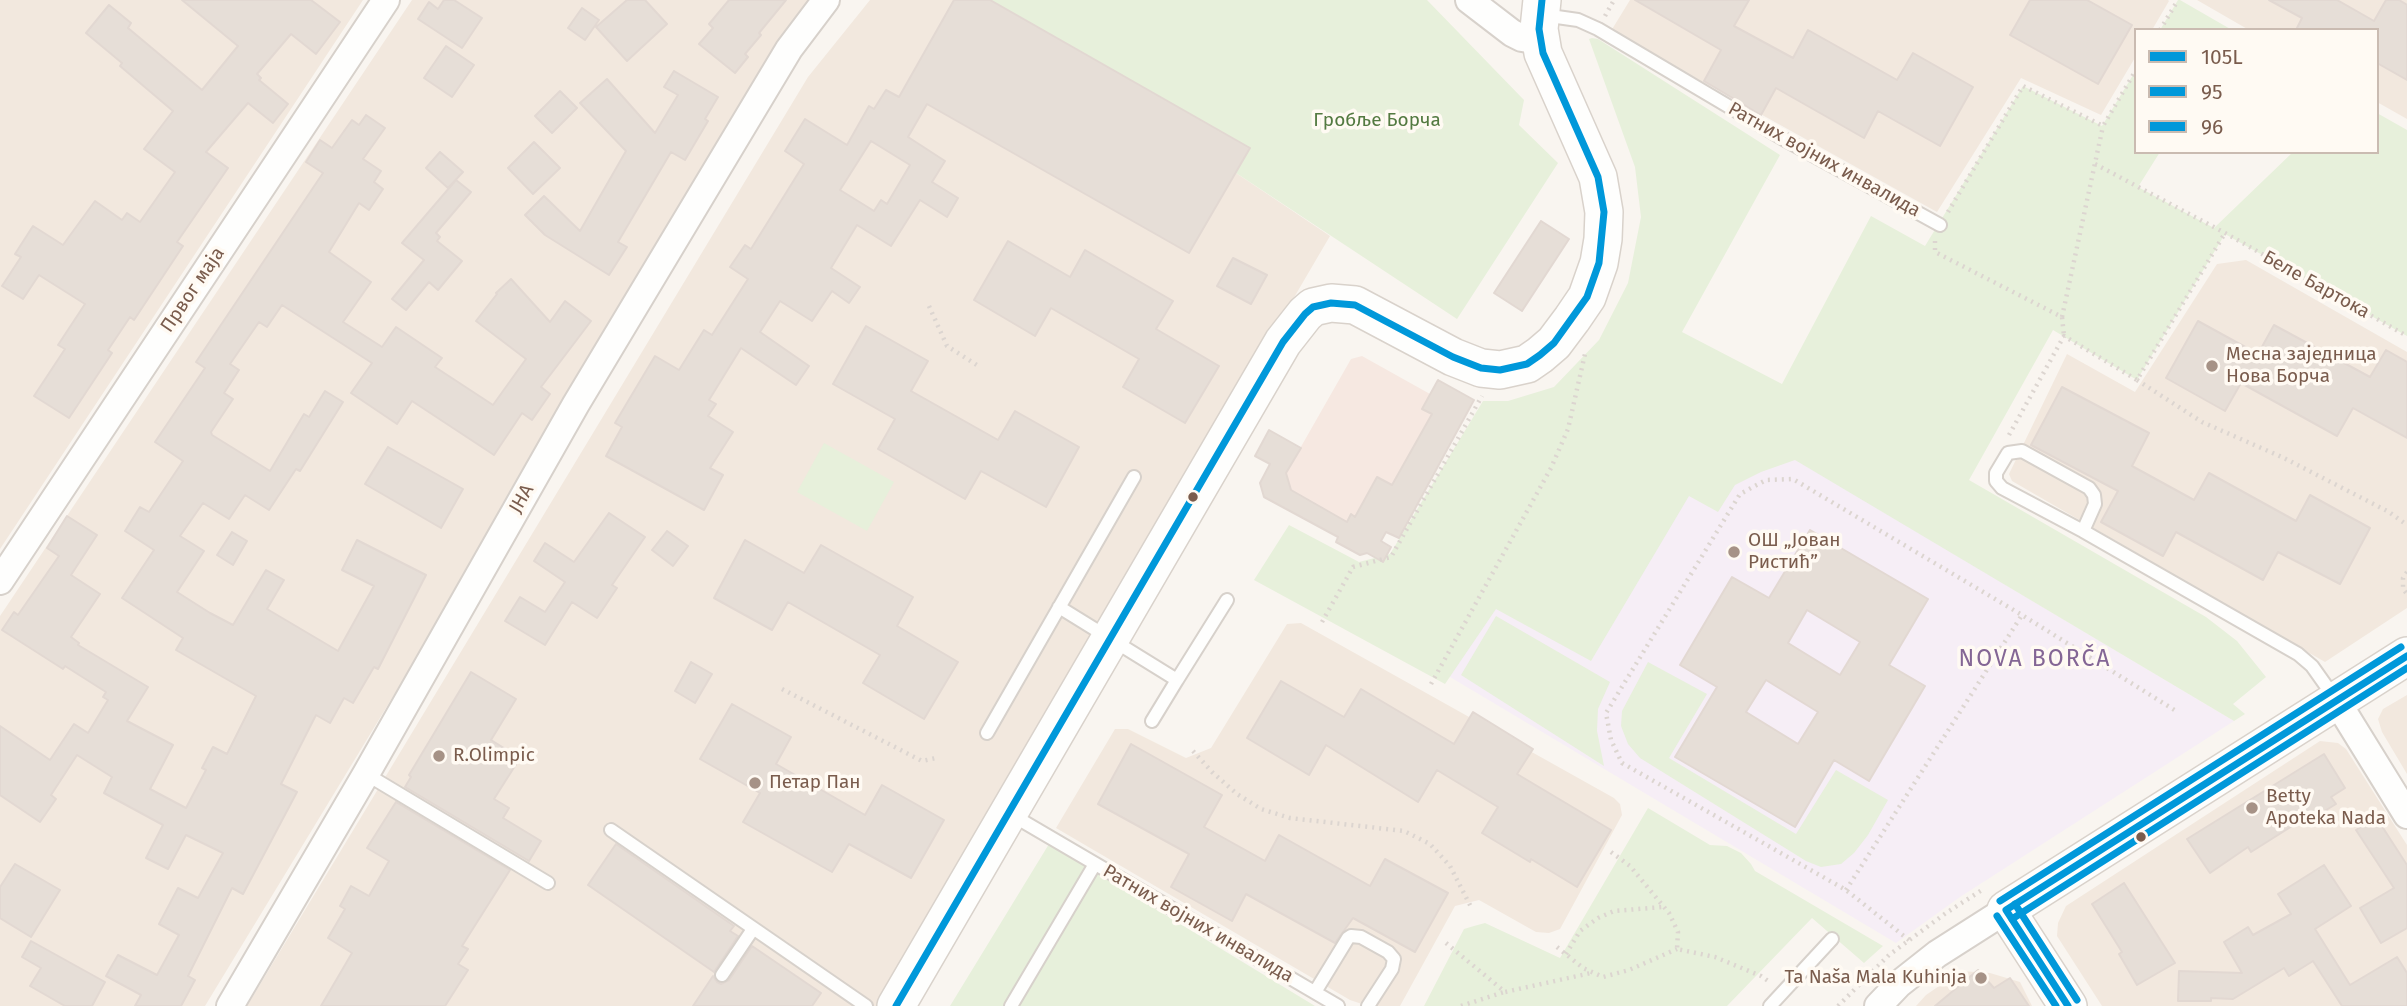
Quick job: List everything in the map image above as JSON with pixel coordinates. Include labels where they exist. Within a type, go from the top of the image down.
[{"type":"street","name":"Првог маја","points":[[0,581],[386,0]]},
{"type":"street","name":"ЈНА","points":[[230,1006],[366,774],[583,392],[789,50],[826,0]]},
{"type":"street","points":[[1469,0],[1522,38],[1541,19]]},
{"type":"street","points":[[895,1006],[1283,342],[1305,314],[1313,307],[1331,303],[1355,305],[1453,357],[1481,368],[1500,370],[1527,363],[1554,343],[1587,296],[1599,263],[1603,239],[1603,201],[1598,177],[1547,66],[1541,19]]},
{"type":"street","points":[[1878,1006],[1899,984],[1937,954],[2407,656]]},
{"type":"street","points":[[2336,700],[2407,815]]},
{"type":"street","points":[[2006,910],[2068,1006]]},
{"type":"lane","name":"Ратних војних инвалида","points":[[1541,19],[1578,20],[1598,29],[1795,145],[1940,225]]},
{"type":"lane","points":[[2083,531],[2095,505],[2094,495],[2089,488],[2022,451],[2011,452],[2005,456],[1996,473],[1999,485],[2298,654],[2312,666],[2336,700]]},
{"type":"lane","points":[[988,733],[1134,477]]},
{"type":"lane","points":[[1152,721],[1227,600]]},
{"type":"lane","points":[[1059,607],[1177,680]]},
{"type":"lane","points":[[366,774],[548,883]]},
{"type":"lane","name":"Ратних војних инвалида","points":[[1008,812],[1338,1006]]},
{"type":"lane","points":[[611,830],[866,1006]]},
{"type":"lane","name":"Ратних војних инвалида","points":[[1011,1006],[1095,864]]},
{"type":"lane","points":[[722,975],[753,929]]},
{"type":"lane","points":[[1315,992],[1348,939],[1351,936],[1361,937],[1388,952],[1394,959],[1392,969],[1368,1006]]},
{"type":"lane","points":[[1770,1006],[1832,939]]},
{"type":"path","points":[[2161,28],[2178,0]]},
{"type":"path","points":[[2011,452],[2008,436],[2064,336],[2062,317],[2103,126],[2134,74]]},
{"type":"path","name":"Ратних војних инвалида","points":[[1940,225],[2023,86],[2103,126]]},
{"type":"path","name":"Беле Бартока","points":[[2095,164],[2225,233],[2407,336]]},
{"type":"path","points":[[1940,225],[1934,235],[1936,252],[2062,317]]},
{"type":"path","points":[[2137,380],[2225,233]]},
{"type":"path","points":[[929,306],[947,346],[979,367]]},
{"type":"path","points":[[2064,336],[2202,422],[2284,458],[2389,512],[2407,525]]},
{"type":"path","points":[[1431,684],[1551,468],[1569,429],[1587,346]]},
{"type":"path","points":[[1322,622],[1353,567],[1391,557],[1483,394],[1481,368]]},
{"type":"path","points":[[1909,940],[1846,890],[1622,763],[1611,740],[1605,713],[1740,494],[1766,480],[1793,479],[2176,710]]},
{"type":"path","points":[[2407,572],[2403,578],[2403,589],[2407,594]]},
{"type":"path","points":[[1846,890],[2022,615]]},
{"type":"path","points":[[782,689],[922,761],[936,758]]},
{"type":"path","points":[[1193,751],[1237,794],[1261,809],[1290,818],[1404,831],[1430,844],[1450,866],[1472,909]]},
{"type":"path","points":[[1612,852],[1630,866],[1669,913],[1678,932],[1677,949]]},
{"type":"path","points":[[1566,954],[1580,931],[1598,918],[1614,911],[1663,907]]},
{"type":"path","points":[[1446,943],[1505,992]]},
{"type":"path","points":[[1557,947],[1591,973],[1603,976],[1612,975],[1677,949],[1715,957],[1742,967],[1761,976],[1783,992]]},
{"type":"path","points":[[1461,1006],[1505,992],[1591,973]]},
{"type":"shaded area","points":[[0,0],[363,0],[0,549]]},
{"type":"shaded area","points":[[412,0],[816,0],[205,1006],[0,1006],[0,616]]},
{"type":"shaded area","points":[[870,0],[990,0],[1330,236],[879,1006],[247,1006],[808,77]]},
{"type":"shaded area","points":[[1630,0],[2169,1],[2153,28],[2134,28],[2134,59],[2101,115],[2021,78],[1937,212],[1611,31]]},
{"type":"shaded area","points":[[2197,0],[2407,0],[2407,119],[2379,103],[2379,28],[2246,28]]},
{"type":"shaded area","points":[[2246,260],[2407,352],[2407,608],[2325,662],[2012,481],[2009,474],[2067,354],[2135,392],[2217,264]]},
{"type":"shaded area","points":[[1362,356],[1430,394],[1432,414],[1392,485],[1377,477],[1355,517],[1351,515],[1347,522],[1291,490],[1286,473],[1351,359]]},
{"type":"shaded area","name":"ОШ „Јован Ристић”","points":[[1629,360],[2234,721],[1960,897],[1896,943],[1445,674]]},
{"type":"shaded area","points":[[1301,623],[1614,798],[1620,804],[1622,815],[1560,929],[1549,933],[1536,932],[1479,900],[1455,906],[1400,1006],[1368,1006],[1350,1000],[1056,828],[1115,729],[1128,729],[1186,758],[1211,748],[1287,624]]},
{"type":"shaded area","points":[[2407,695],[2407,774],[2382,732],[2378,719],[2383,709]]},
{"type":"shaded area","points":[[2320,741],[2338,743],[2346,749],[2407,845],[2407,1006],[2102,1006],[2057,936],[2058,923],[2066,906]]},
{"type":"shaded area","points":[[1961,971],[1990,973],[2020,982],[2032,1006],[1916,1006],[1926,995]]},
{"type":"green space","name":"Гробље Борча","points":[[990,0],[1427,0],[1524,100],[1519,125],[1558,163],[1457,319],[1236,173]]},
{"type":"green space","points":[[2180,0],[2229,28],[2161,28]]},
{"type":"green space","points":[[1589,39],[1598,39],[1780,155],[1682,332],[1782,384],[1871,216],[1925,246],[2023,86],[2102,126],[2134,73],[2134,154],[2159,154],[2138,187],[2214,228],[2291,154],[2379,154],[2379,114],[2407,130],[2407,336],[2225,234],[2137,380],[2053,330],[1969,480],[2206,617],[2237,641],[2266,677],[2233,704],[2245,714],[2234,721],[1795,460],[1735,485],[1718,512],[1689,496],[1591,661],[1496,609],[1445,684],[1254,580],[1289,525],[1359,562],[1390,554],[1483,401],[1508,401],[1554,387],[1599,340],[1628,283],[1641,217],[1635,167]]},
{"type":"green space","points":[[824,443],[894,482],[867,531],[797,492]]},
{"type":"green space","points":[[1496,616],[1610,682],[1598,709],[1597,731],[1604,766],[1461,675]]},
{"type":"green space","points":[[1648,662],[1707,694],[1669,758],[1796,834],[1836,770],[1888,800],[1854,853],[1841,864],[1821,867],[1806,861],[1640,758],[1628,744],[1621,726],[1622,711]]},
{"type":"green space","points":[[1648,808],[1710,845],[1727,846],[1741,853],[1755,871],[1883,946],[1864,963],[1812,918],[1727,1006],[1424,1006],[1464,929],[1485,923],[1560,958]]},
{"type":"green space","points":[[1049,844],[1315,1006],[950,1006]]},
{"type":"building","points":[[182,0],[311,0],[340,22],[316,54],[291,34],[257,74],[261,78],[259,80],[288,104],[273,123],[248,103],[206,152],[228,168],[177,242],[183,246],[134,320],[130,317],[108,350],[112,353],[69,418],[34,396],[65,349],[58,345],[85,304],[39,275],[23,299],[2,286],[21,257],[15,254],[33,226],[63,245],[95,201],[122,220],[127,213],[140,222],[175,172],[144,149],[173,111],[86,33],[109,5],[131,23],[128,28],[202,90],[238,46]]},
{"type":"building","points":[[444,0],[454,0],[482,18],[462,48],[418,19],[429,2],[438,9]]},
{"type":"building","points":[[627,0],[645,0],[667,24],[627,61],[596,27]]},
{"type":"building","points":[[729,0],[786,0],[759,33],[761,35],[745,54],[748,57],[735,73],[699,44],[713,28],[709,24]]},
{"type":"building","points":[[954,0],[990,0],[1250,148],[1189,253],[927,104],[908,137],[945,161],[932,182],[958,198],[947,217],[920,200],[891,246],[857,225],[831,268],[860,287],[849,303],[832,291],[812,321],[780,301],[760,332],[809,366],[796,385],[741,348],[709,400],[716,404],[708,416],[733,432],[710,468],[723,475],[704,510],[606,456],[622,427],[615,423],[655,356],[679,370],[704,330],[712,335],[748,279],[730,267],[745,245],[751,249],[804,164],[785,151],[805,119],[847,145],[869,106],[874,109],[886,90],[899,97]],"holes":[[[871,141],[910,165],[887,204],[881,200],[874,211],[840,190]]]},
{"type":"building","points":[[1635,0],[1749,0],[1734,26],[1793,58],[1808,30],[1897,80],[1913,53],[1973,87],[1940,146],[1878,111],[1864,138],[1776,88],[1761,115],[1704,81],[1721,50]]},
{"type":"building","points":[[2030,0],[2087,0],[2132,25],[2098,84],[2010,35]]},
{"type":"building","points":[[2269,0],[2337,0],[2374,21],[2386,0],[2399,0],[2407,5],[2407,80],[2379,64],[2379,28],[2297,28],[2302,18]]},
{"type":"building","points":[[582,8],[599,20],[585,40],[568,28]]},
{"type":"building","points":[[446,46],[474,65],[452,97],[424,78]]},
{"type":"building","points":[[674,71],[718,97],[705,119],[708,121],[685,160],[671,152],[618,242],[627,247],[609,275],[545,235],[525,215],[544,196],[580,231],[626,151],[580,103],[607,79],[655,133],[678,95],[664,87]]},
{"type":"building","points":[[560,91],[577,108],[552,133],[535,116]]},
{"type":"building","points":[[366,115],[385,128],[363,159],[381,171],[374,182],[383,189],[369,210],[359,203],[329,252],[371,282],[343,322],[382,347],[396,327],[442,358],[435,367],[493,405],[526,359],[476,321],[496,293],[511,279],[550,322],[565,301],[591,321],[541,387],[550,394],[532,420],[522,413],[494,455],[412,401],[397,424],[351,393],[372,363],[282,305],[267,327],[259,322],[230,364],[239,370],[224,393],[233,399],[211,432],[212,435],[270,471],[304,414],[309,417],[325,391],[343,402],[300,471],[296,469],[269,510],[245,495],[229,519],[203,503],[180,536],[204,551],[177,592],[233,625],[266,570],[284,580],[267,609],[338,651],[374,586],[342,570],[357,540],[426,575],[378,669],[374,667],[353,703],[344,698],[330,723],[316,715],[281,784],[297,792],[243,894],[232,888],[188,976],[195,980],[181,1006],[135,1006],[141,995],[106,976],[118,955],[157,975],[179,935],[159,924],[178,888],[198,898],[223,853],[186,835],[168,869],[146,858],[163,825],[104,793],[112,777],[77,755],[51,795],[56,799],[40,822],[0,795],[0,726],[50,760],[74,724],[88,733],[108,700],[103,697],[106,692],[65,666],[63,669],[2,630],[14,612],[18,615],[59,556],[47,548],[67,516],[97,535],[71,575],[100,594],[71,637],[78,645],[148,687],[127,721],[173,745],[150,789],[186,808],[206,770],[202,768],[213,747],[227,754],[256,696],[176,650],[183,638],[122,598],[154,550],[125,531],[140,507],[149,512],[183,461],[155,442],[205,368],[196,362],[323,173],[306,162],[320,140],[332,148],[352,120],[359,125]]},
{"type":"building","points":[[534,142],[560,168],[533,194],[508,168]]},
{"type":"building","points":[[440,152],[463,172],[448,188],[426,168]]},
{"type":"building","points":[[456,180],[471,192],[436,233],[440,237],[437,241],[462,261],[438,290],[429,282],[406,310],[392,299],[424,260],[402,243]]},
{"type":"building","points":[[1541,221],[1569,239],[1522,311],[1494,293]]},
{"type":"building","points":[[1008,241],[1070,277],[1085,250],[1173,301],[1156,329],[1219,366],[1185,423],[1123,387],[1139,359],[1051,308],[1035,336],[974,300]]},
{"type":"building","points":[[1233,258],[1267,275],[1251,304],[1217,286]]},
{"type":"building","points":[[2198,321],[2258,354],[2274,325],[2370,377],[2386,350],[2407,362],[2407,438],[2353,408],[2337,436],[2241,383],[2225,411],[2166,378]]},
{"type":"building","points":[[866,326],[928,361],[911,391],[998,440],[1015,411],[1079,447],[1046,507],[981,471],[965,499],[878,449],[895,419],[833,384]]},
{"type":"building","points":[[1438,380],[1474,400],[1399,538],[1386,532],[1381,541],[1391,547],[1383,562],[1367,553],[1360,555],[1336,542],[1338,537],[1264,497],[1260,483],[1270,464],[1255,456],[1269,430],[1301,448],[1286,473],[1291,490],[1347,522],[1351,514],[1355,517],[1377,477],[1392,485],[1432,414],[1422,409]]},
{"type":"building","points":[[2062,387],[2149,433],[2132,466],[2194,500],[2209,473],[2296,521],[2310,495],[2370,528],[2340,584],[2278,552],[2263,580],[2176,532],[2163,556],[2101,522],[2118,491],[2031,445]]},
{"type":"building","points":[[388,447],[463,489],[441,528],[365,484]]},
{"type":"building","points":[[609,513],[645,537],[612,585],[617,588],[597,618],[572,602],[545,645],[505,621],[520,597],[545,612],[565,582],[534,561],[545,543],[574,562]]},
{"type":"building","points":[[1810,530],[1928,599],[1889,665],[1925,686],[1869,781],[1834,760],[1795,827],[1675,757],[1717,687],[1680,665],[1732,577],[1769,598]],"holes":[[[1807,610],[1860,642],[1840,675],[1788,643]],[[1766,680],[1818,712],[1798,744],[1746,712]]]},
{"type":"building","points":[[667,531],[688,546],[673,566],[652,550]]},
{"type":"building","points":[[232,532],[247,541],[233,565],[217,555]]},
{"type":"building","points":[[745,540],[804,573],[821,545],[913,597],[897,626],[958,662],[924,719],[863,683],[880,655],[788,602],[772,630],[714,598]]},
{"type":"building","points":[[691,662],[712,674],[695,703],[675,691]]},
{"type":"building","points":[[471,672],[516,699],[491,740],[520,758],[494,799],[509,808],[503,818],[541,841],[529,861],[405,787],[411,777],[409,775]]},
{"type":"building","points":[[1281,681],[1344,717],[1361,689],[1454,744],[1473,712],[1533,749],[1517,774],[1611,830],[1577,887],[1482,833],[1498,807],[1437,770],[1418,802],[1326,745],[1309,775],[1247,738]]},
{"type":"building","points":[[732,704],[791,737],[776,764],[865,815],[882,785],[944,820],[911,878],[849,844],[832,872],[743,822],[760,793],[700,759]]},
{"type":"building","points":[[1131,744],[1222,795],[1204,827],[1265,861],[1279,835],[1370,886],[1385,859],[1448,893],[1415,952],[1353,918],[1335,943],[1246,894],[1232,921],[1171,887],[1189,854],[1098,804]]},
{"type":"building","points":[[2324,754],[2345,788],[2331,797],[2336,804],[2318,815],[2316,811],[2251,852],[2248,847],[2210,873],[2187,839]]},
{"type":"building","points":[[396,802],[510,870],[462,946],[468,949],[458,964],[468,970],[445,1006],[321,1006],[352,953],[328,938],[345,909],[340,906],[351,886],[369,896],[389,861],[367,848]]},
{"type":"building","points":[[2376,817],[2407,865],[2407,928],[2381,943],[2360,908],[2394,888],[2356,830]]},
{"type":"building","points":[[616,844],[734,926],[730,931],[738,936],[714,972],[588,885]]},
{"type":"building","points":[[15,864],[60,890],[31,937],[0,918],[0,887]]},
{"type":"building","points":[[2324,865],[2351,906],[2315,929],[2350,985],[2397,957],[2407,973],[2407,1006],[2342,1006],[2313,961],[2289,976],[2284,968],[2233,999],[2178,1001],[2179,971],[2242,973],[2224,942],[2248,927],[2253,935],[2291,914],[2278,894]]},
{"type":"building","points":[[2124,883],[2175,963],[2137,985],[2119,954],[2122,952],[2092,904]]},
{"type":"building","points":[[31,941],[105,982],[92,1006],[65,1006],[30,986],[41,968],[22,957]]},
{"type":"building","points":[[752,946],[821,993],[812,1006],[693,1006],[713,976],[721,984],[729,980]]},
{"type":"building","points":[[1978,970],[1994,988],[2010,978],[2029,1006],[1935,1006]]},
{"type":"transit line","name":"105L","points":[[896,1006],[1283,342],[1305,314],[1313,307],[1331,303],[1355,305],[1453,357],[1481,368],[1500,370],[1527,364],[1540,355],[1554,343],[1587,297],[1599,263],[1604,212],[1598,177],[1543,53],[1539,29],[1542,0]]},
{"type":"transit line","name":"96","points":[[2000,901],[2401,647]]},
{"type":"transit line","name":"105L","points":[[2006,910],[2407,656]]},
{"type":"transit line","name":"95","points":[[2012,919],[2407,668]]},
{"type":"transit line","name":"96","points":[[2015,904],[2077,1000]]},
{"type":"transit line","name":"105L","points":[[2006,910],[2068,1006]]},
{"type":"transit line","name":"95","points":[[1997,916],[2056,1006]]},
{"type":"place","name":"Месна заједница Нова Борча","points":[[2212,366]]},
{"type":"place","name":"ОШ „Јован Ристић”","points":[[1734,552]]},
{"type":"place","name":"R.Olimpic","points":[[439,756]]},
{"type":"place","name":"Петар Пан","points":[[755,783]]},
{"type":"place","name":"Betty Apoteka Nada","points":[[2252,808]]},
{"type":"place","name":"Ta Naša Mala Kuhinja","points":[[1981,978]]},
{"type":"district","name":"NOVA BORČA","points":[[2035,660]]}]
